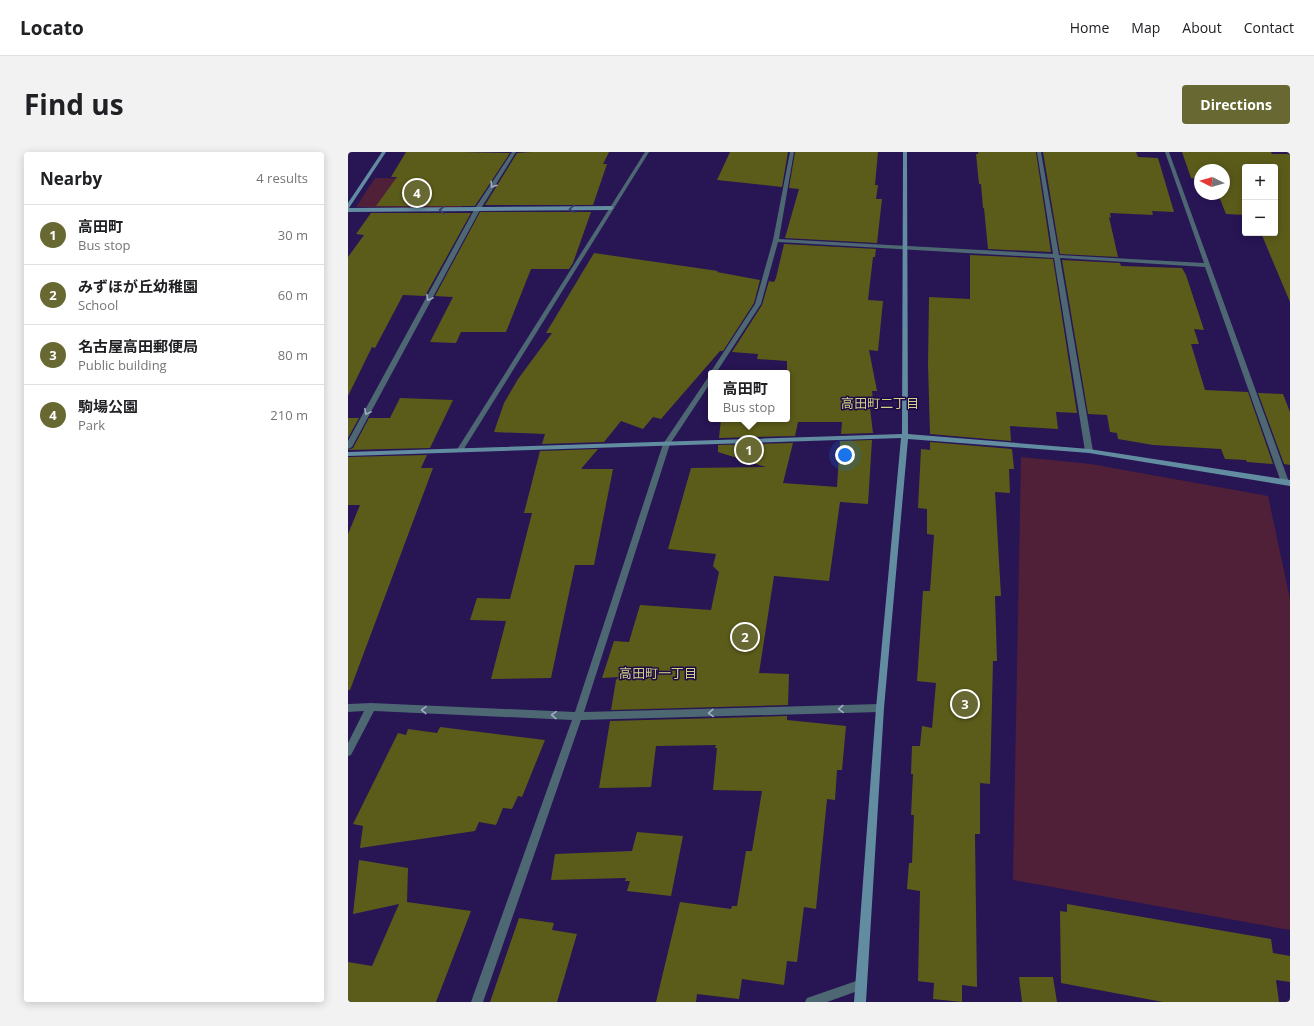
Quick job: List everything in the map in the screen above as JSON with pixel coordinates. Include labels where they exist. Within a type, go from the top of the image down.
[{"type":"street","points":[[348,208],[384,152]]},
{"type":"street","points":[[348,447],[477,210],[514,152]]},
{"type":"street","points":[[460,450],[647,152]]},
{"type":"street","points":[[715,370],[758,304],[776,240],[792,152]]},
{"type":"street","points":[[860,1002],[880,708],[905,436],[904,248],[906,152]]},
{"type":"street","points":[[1039,152],[1089,451]]},
{"type":"street","points":[[348,454],[905,436],[1089,451],[1287,483],[1167,152]]},
{"type":"street","points":[[348,208],[477,210],[611,208]]},
{"type":"street","points":[[776,240],[1207,265]]},
{"type":"street","points":[[477,1002],[578,716],[667,444],[708,382]]},
{"type":"street","points":[[348,708],[371,707],[578,716],[880,708]]},
{"type":"street","points":[[348,752],[371,707]]},
{"type":"street","points":[[811,1002],[862,984]]},
{"type":"shaded area","points":[[375,178],[478,179],[461,208],[356,207]]},
{"type":"shaded area","points":[[1021,457],[1091,464],[1268,496],[1290,599],[1290,930],[1013,880]]},
{"type":"building","points":[[406,152],[510,153],[475,206],[376,206],[397,177],[391,177]]},
{"type":"building","points":[[609,152],[603,164],[607,164],[593,205],[485,205],[517,153]]},
{"type":"building","points":[[730,152],[788,152],[782,187],[717,180]]},
{"type":"building","points":[[795,152],[878,152],[875,185],[878,185],[876,199],[882,199],[877,243],[785,238],[799,189],[789,188]]},
{"type":"building","points":[[978,152],[1036,152],[1051,252],[988,249],[981,184],[979,184],[976,154],[978,154]]},
{"type":"building","points":[[1043,152],[1136,152],[1138,157],[1158,158],[1174,212],[1152,211],[1153,215],[1110,213],[1111,218],[1109,217],[1118,257],[1060,254]]},
{"type":"building","points":[[1182,152],[1271,152],[1272,154],[1290,154],[1290,302],[1262,236],[1278,236],[1278,164],[1242,164],[1242,215],[1226,214],[1220,200],[1230,200],[1230,164],[1194,164],[1194,178],[1191,178]]},
{"type":"building","points":[[480,212],[591,212],[573,263],[569,269],[531,269],[506,332],[461,332],[456,343],[430,342],[453,297],[435,296]]},
{"type":"building","points":[[371,213],[471,213],[425,296],[403,295],[375,348],[372,347],[348,396],[348,257],[364,235],[356,234]]},
{"type":"building","points":[[784,244],[876,249],[875,257],[873,257],[868,300],[883,301],[878,351],[869,350],[877,391],[872,391],[874,408],[870,408],[873,433],[841,434],[842,422],[798,422],[795,436],[719,438],[721,422],[790,422],[790,370],[787,370],[787,361],[757,359],[758,354],[732,352],[762,305],[769,281],[774,282]]},
{"type":"building","points":[[594,253],[718,271],[717,272],[760,280],[754,303],[723,351],[720,351],[661,419],[653,417],[643,429],[621,421],[604,442],[542,444],[545,434],[494,432],[504,403],[518,379],[552,333],[546,333]]},
{"type":"building","points":[[970,255],[1053,259],[1077,413],[1056,412],[1058,429],[1010,426],[1011,441],[930,434],[928,364],[929,297],[970,299]]},
{"type":"building","points":[[1062,260],[1120,263],[1121,266],[1182,268],[1186,275],[1204,330],[1194,329],[1199,344],[1191,344],[1205,390],[1248,392],[1273,464],[1225,459],[1221,449],[1153,445],[1118,439],[1117,433],[1110,432],[1107,415],[1088,414]]},
{"type":"building","points":[[1258,393],[1283,394],[1290,412],[1290,465],[1284,464]]},
{"type":"building","points":[[400,398],[453,400],[430,448],[348,450],[353,448],[369,418],[390,418]]},
{"type":"building","points":[[348,418],[359,418],[348,438]]},
{"type":"building","points":[[872,440],[868,504],[840,502],[829,581],[774,576],[759,673],[789,674],[788,705],[611,710],[616,680],[619,677],[602,678],[614,641],[629,642],[640,605],[711,610],[719,572],[713,566],[716,554],[668,549],[691,468],[766,467],[718,452],[718,445],[793,443],[783,483],[837,487],[840,441]]},
{"type":"building","points":[[930,442],[1012,449],[1014,469],[1009,469],[1010,493],[995,492],[1001,596],[995,596],[997,661],[993,661],[990,784],[980,783],[980,834],[975,834],[977,987],[962,985],[962,1002],[933,999],[934,983],[918,981],[920,891],[907,889],[909,863],[912,863],[914,815],[911,815],[913,774],[911,774],[912,746],[920,746],[922,726],[932,728],[936,683],[917,681],[923,591],[930,591],[934,535],[927,534],[927,509],[918,508],[921,449],[930,450]]},
{"type":"building","points":[[598,449],[581,469],[613,469],[594,565],[575,565],[551,678],[491,679],[506,621],[470,620],[477,598],[510,599],[532,513],[524,513],[540,451]]},
{"type":"building","points":[[427,455],[421,468],[433,468],[350,690],[348,690],[348,534],[360,505],[348,505],[348,457]]},
{"type":"building","points":[[787,716],[787,720],[846,726],[842,770],[837,770],[835,800],[827,799],[816,909],[804,907],[797,962],[787,961],[784,985],[742,979],[739,999],[697,994],[696,1002],[656,1002],[680,902],[731,909],[732,906],[737,906],[746,851],[752,851],[762,791],[713,790],[716,745],[656,746],[651,787],[599,788],[610,721]]},
{"type":"building","points":[[440,727],[545,740],[522,797],[518,796],[512,809],[503,808],[496,825],[479,822],[475,831],[360,848],[363,826],[353,824],[398,733],[406,735],[408,729],[437,733]]},
{"type":"building","points":[[637,832],[683,836],[671,896],[627,891],[630,881],[625,881],[626,878],[551,880],[555,854],[632,851]]},
{"type":"building","points":[[359,860],[408,868],[407,902],[471,911],[436,1002],[348,1002],[348,962],[372,966],[399,904],[353,914]]},
{"type":"building","points":[[1067,904],[1271,939],[1273,953],[1290,956],[1290,982],[1276,980],[1279,1002],[1163,1002],[1061,983],[1060,911],[1067,912]]},
{"type":"building","points":[[519,918],[554,923],[552,930],[577,934],[557,1002],[490,1002]]},
{"type":"building","points":[[1019,977],[1053,977],[1057,1002],[1022,1002]]},
{"type":"place","name":"駒場公園","points":[[417,193]]},
{"type":"place","name":"高田町","points":[[749,450]]},
{"type":"place","name":"みずほが丘幼稚園","points":[[745,637]]},
{"type":"place","name":"名古屋高田郵便局","points":[[965,704]]},
{"type":"district","name":"高田町二丁目","points":[[880,403]]},
{"type":"district","name":"高田町一丁目","points":[[658,673]]}]
